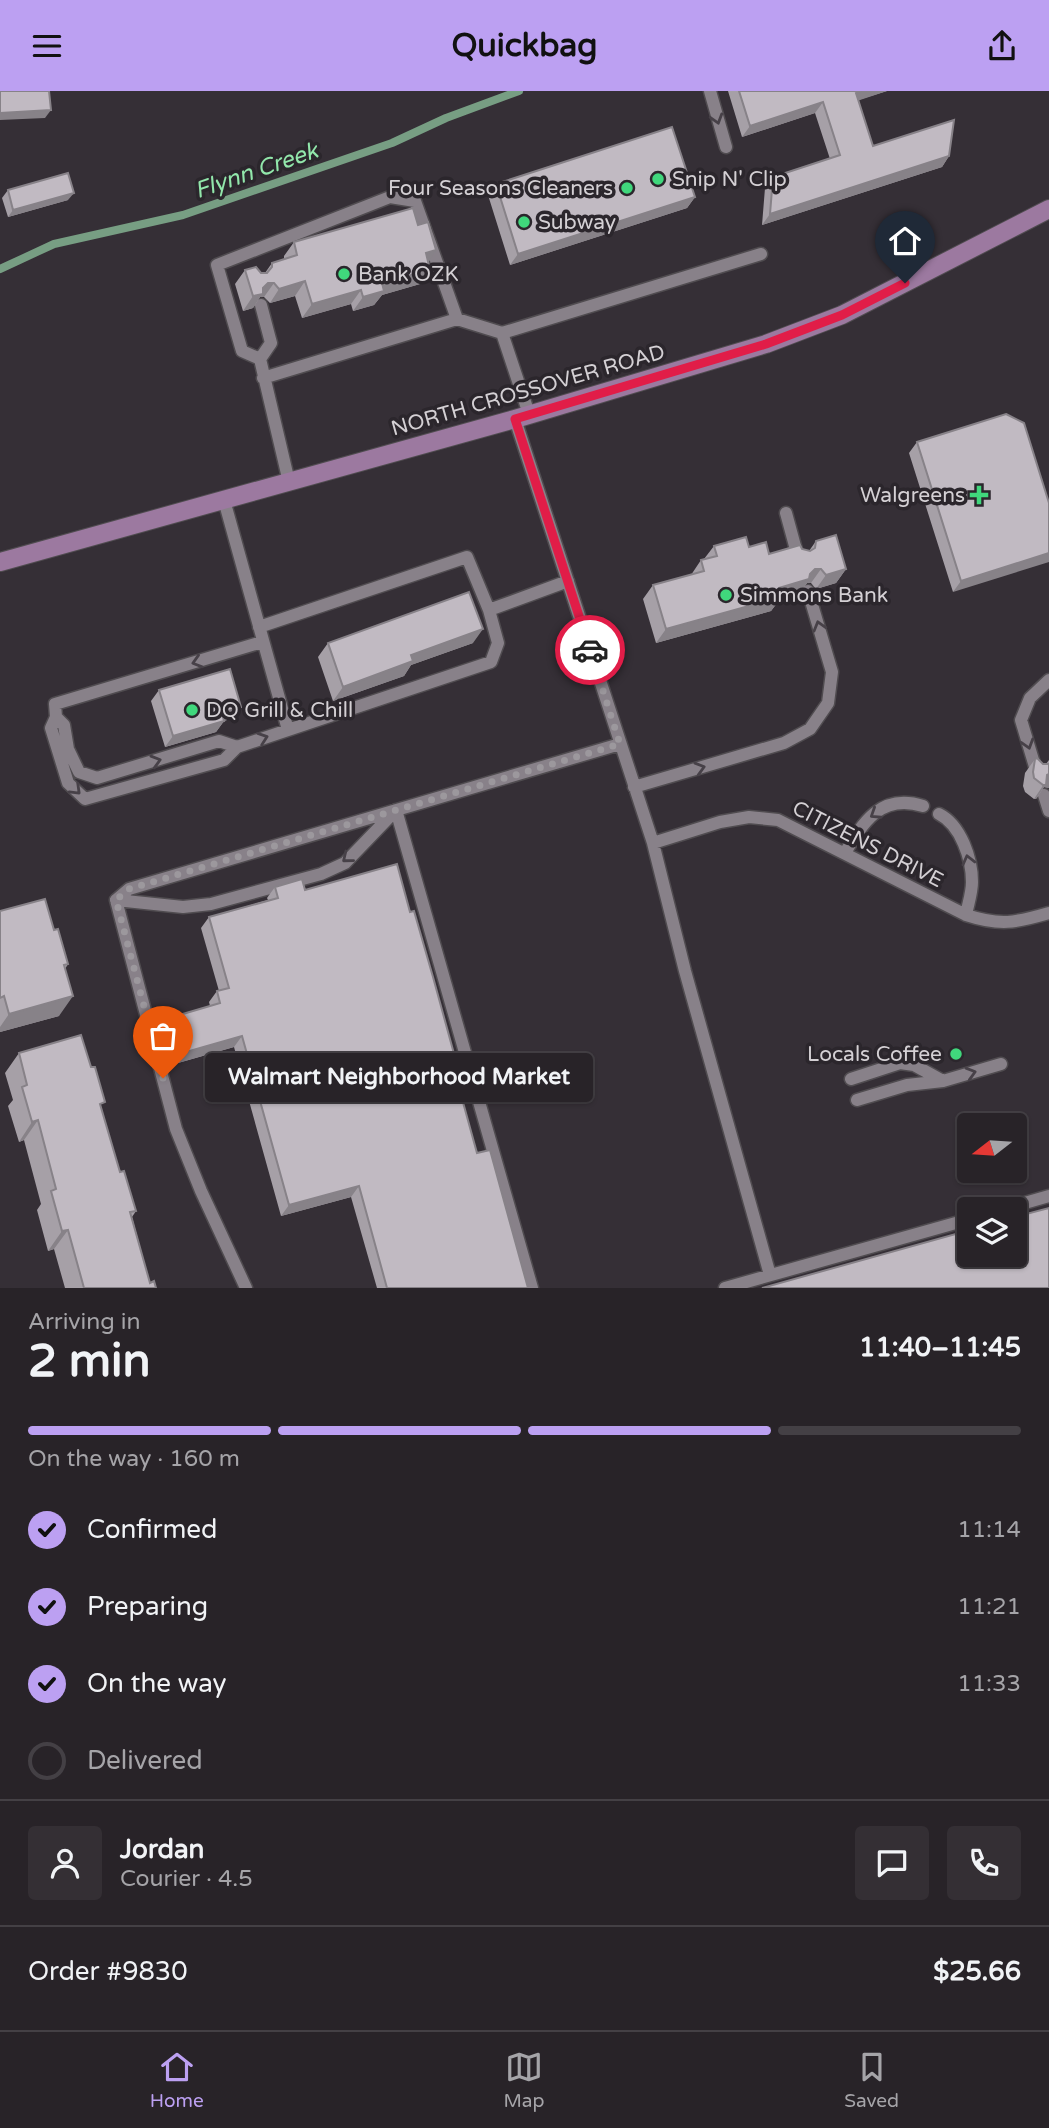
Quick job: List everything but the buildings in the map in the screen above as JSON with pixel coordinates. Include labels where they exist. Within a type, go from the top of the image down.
[{"type":"main road","name":"NORTH CROSSOVER ROAD","points":[[0,562],[522,416],[754,347],[801,331],[871,301],[1049,209]]},
{"type":"street","points":[[710,91],[726,147]]},
{"type":"street","points":[[260,359],[242,351],[217,265],[248,261],[390,197],[415,201],[457,319]]},
{"type":"street","points":[[264,378],[457,319],[502,333],[761,254]]},
{"type":"street","points":[[261,305],[271,343],[260,359],[289,482]]},
{"type":"street","points":[[502,333],[568,581],[653,843],[685,971],[770,1275]]},
{"type":"street","points":[[224,500],[288,730]]},
{"type":"street","points":[[786,513],[799,557]]},
{"type":"street","points":[[259,627],[467,557],[489,610],[498,643],[491,662],[237,747],[224,760],[85,799],[68,783],[51,728],[56,717],[55,704],[262,642]]},
{"type":"street","points":[[489,610],[568,581]]},
{"type":"street","points":[[634,787],[784,743],[810,729],[828,703],[832,672],[808,591]]},
{"type":"street","points":[[1036,770],[1021,720],[1030,698],[1049,680]]},
{"type":"street","points":[[56,717],[65,725],[68,749],[79,772],[97,778],[219,741],[237,747]]},
{"type":"street","points":[[116,900],[129,889],[620,744]]},
{"type":"street","points":[[1044,795],[1049,811]]},
{"type":"street","points":[[845,853],[863,823],[875,813],[889,806],[905,803],[923,806]]},
{"type":"street","points":[[116,900],[183,907],[211,904],[321,874],[345,863],[396,810]]},
{"type":"street","points":[[396,810],[532,1288]]},
{"type":"street","points":[[940,814],[952,824],[967,853],[972,884],[966,915]]},
{"type":"street","name":"CITIZENS DRIVE","points":[[653,843],[749,817],[778,820],[966,915],[988,922],[1016,922],[1049,913]]},
{"type":"street","points":[[116,900],[176,1129],[201,1192],[246,1288]]},
{"type":"street","points":[[851,1079],[900,1063],[914,1065],[943,1080]]},
{"type":"street","points":[[857,1100],[907,1085],[943,1080],[1001,1064]]},
{"type":"street","points":[[1027,1202],[1049,1196]]},
{"type":"street","points":[[725,1288],[957,1223]]},
{"type":"waterway","name":"Flynn Creek","points":[[0,269],[54,244],[183,215],[392,143],[446,118],[519,91]]},
{"type":"way so far","points":[[163,1078],[116,900],[129,889],[620,744],[590,650]]},
{"type":"place","name":"Snip N' Clip","points":[[658,179]]},
{"type":"place","name":"Four Seasons Cleaners","points":[[627,188]]},
{"type":"place","name":"Subway","points":[[524,222]]},
{"type":"place","name":"Bank OZK","points":[[344,274]]},
{"type":"place","name":"Walgreens","points":[[979,495]]},
{"type":"place","name":"Simmons Bank","points":[[726,595]]},
{"type":"place","name":"DQ Grill & Chill","points":[[192,710]]},
{"type":"place","name":"Locals Coffee","points":[[956,1054]]},
{"type":"place","name":"Walmart Neighborhood Market","points":[[163,1078]]},
{"type":"route","points":[[590,650],[515,419],[766,344],[842,315],[905,283]]}]
